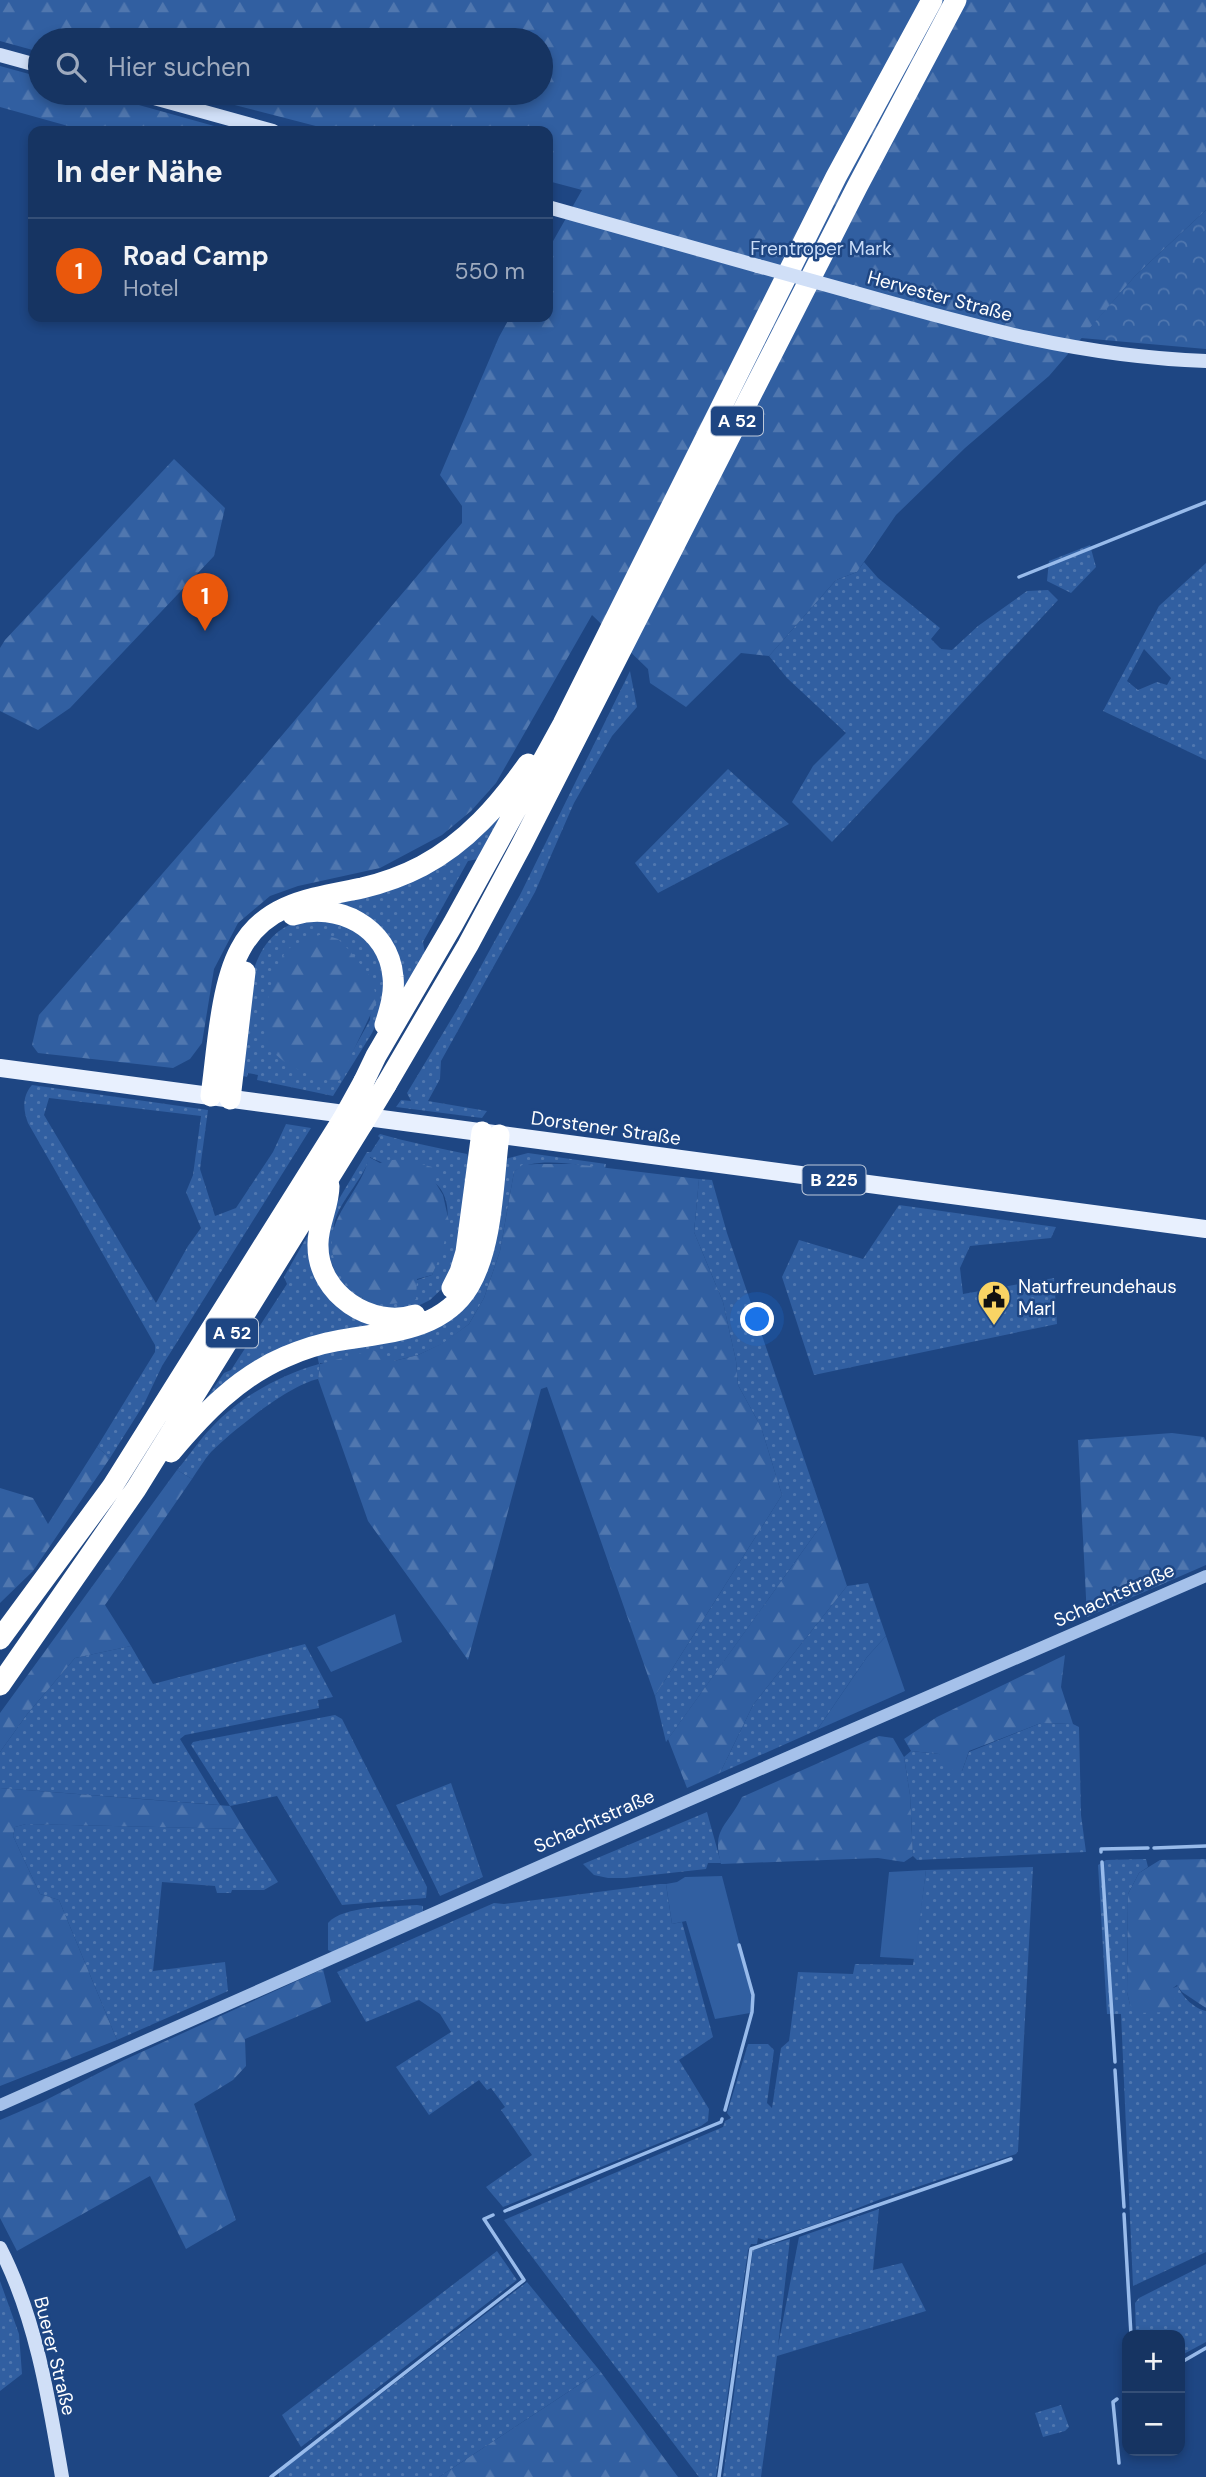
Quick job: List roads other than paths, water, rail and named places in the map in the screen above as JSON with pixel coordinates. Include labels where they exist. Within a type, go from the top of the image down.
[{"type":"highway","name":"A 52","points":[[0,1685],[136,1489],[328,1177],[336,1149],[376,1056],[563,724],[836,177],[932,0]]},
{"type":"highway","name":"A 52","points":[[0,1639],[112,1487],[336,1149],[386,1085],[468,945],[857,187],[956,0]]},
{"type":"highway","points":[[220,1097],[225,1003],[233,967],[250,933],[263,920],[294,903],[382,882],[402,875],[439,855],[472,831],[490,813],[547,733],[563,724]]},
{"type":"highway","points":[[220,1097],[249,958],[257,942],[273,926],[294,915],[315,911],[344,915],[368,928],[381,943],[391,964],[393,990],[376,1056]]},
{"type":"highway","points":[[328,1177],[329,1196],[317,1245],[326,1278],[346,1302],[359,1310],[395,1319],[411,1317],[439,1302],[460,1272],[491,1134]]},
{"type":"highway","points":[[136,1489],[154,1474],[211,1407],[262,1368],[334,1341],[422,1324],[455,1303],[469,1286],[481,1257],[491,1134]]},
{"type":"main road","points":[[0,55],[28,63]]},
{"type":"main road","points":[[179,105],[255,126]]},
{"type":"main road","name":"Hervester Straße","points":[[553,208],[983,328],[1115,355],[1206,361]]},
{"type":"main road","name":"Dorstener Straße","points":[[0,1068],[1206,1229]]},
{"type":"main road","name":"Buerer Straße","points":[[0,2248],[30,2326],[45,2384],[62,2477]]},
{"type":"street","name":"Schachtstraße","points":[[0,2105],[685,1802],[1206,1576]]},
{"type":"waterway","points":[[1019,577],[1206,502]]},
{"type":"waterway","points":[[1154,1848],[1206,1846]]},
{"type":"waterway","points":[[1101,1852],[1101,1849],[1148,1848]]},
{"type":"waterway","points":[[1102,1862],[1115,2062]]},
{"type":"waterway","points":[[725,2110],[752,2012],[753,1995],[739,1945]]},
{"type":"waterway","points":[[1115,2070],[1124,2207]]},
{"type":"waterway","points":[[505,2211],[721,2122],[722,2119]]},
{"type":"waterway","points":[[719,2477],[751,2249],[1011,2159]]},
{"type":"waterway","points":[[1124,2214],[1131,2330]]},
{"type":"waterway","points":[[271,2477],[524,2280],[484,2219],[493,2215]]},
{"type":"waterway","points":[[1185,2360],[1206,2348]]},
{"type":"waterway","points":[[1117,2399],[1113,2402],[1119,2463]]},
{"type":"place","name":"Road Camp","points":[[205,631]]},
{"type":"place","name":"Naturfreundehaus Marl","points":[[994,1327]]},
{"type":"park label","name":"Frentroper Mark","points":[[821,248]]}]
